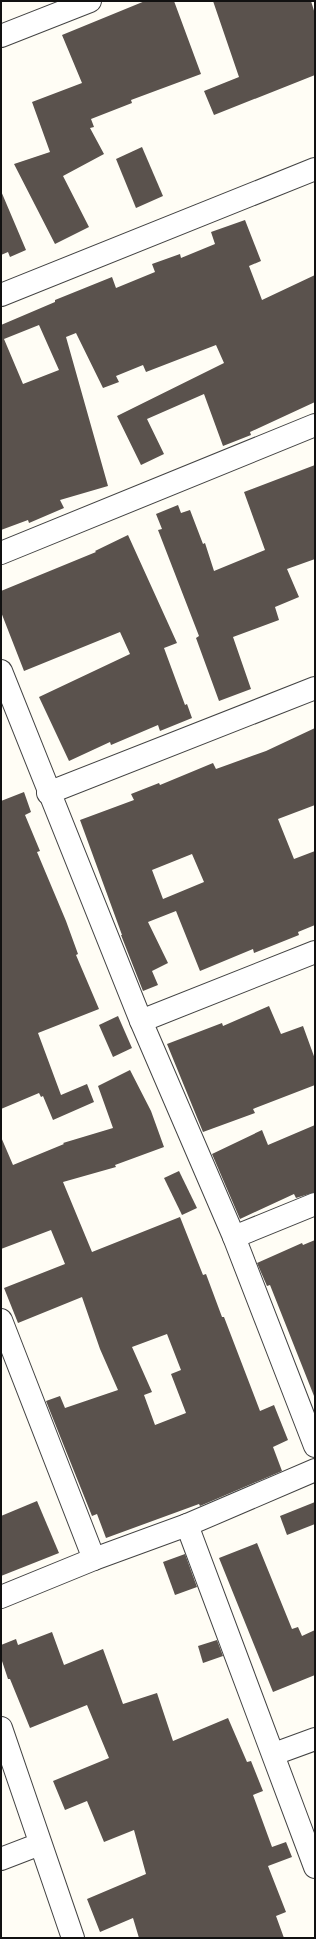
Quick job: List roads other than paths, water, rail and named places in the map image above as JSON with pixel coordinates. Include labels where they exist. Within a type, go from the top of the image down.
[{"type":"street","points":[[1,36],[90,1]]},
{"type":"street","points":[[1,295],[315,169]]},
{"type":"street","points":[[1,553],[315,425]]},
{"type":"street","points":[[2,675],[141,1022],[234,1237],[315,1446]]},
{"type":"street","points":[[48,793],[315,688]]},
{"type":"street","points":[[141,1022],[315,952]]},
{"type":"street","points":[[234,1237],[315,1204]]},
{"type":"street","points":[[1,1320],[94,1559]]},
{"type":"street","points":[[1,1597],[94,1559],[187,1525],[315,1470]]},
{"type":"street","points":[[187,1525],[314,1861]]},
{"type":"street","points":[[1,1728],[73,1938]]},
{"type":"street","points":[[274,1754],[315,1739]]},
{"type":"street","points":[[1,1859],[40,1844]]}]
